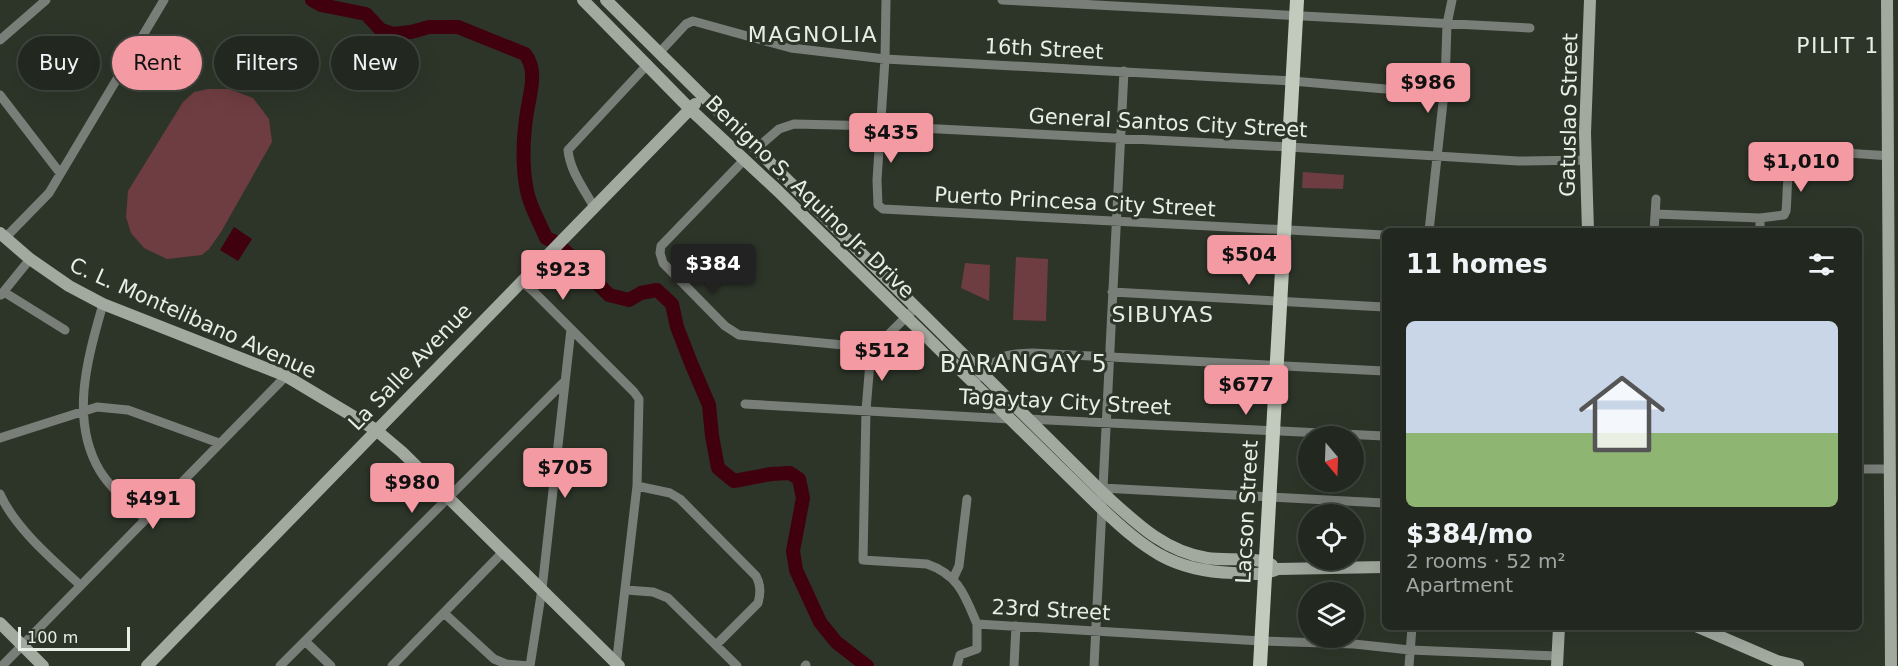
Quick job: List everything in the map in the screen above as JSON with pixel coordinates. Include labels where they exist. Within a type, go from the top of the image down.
[{"type":"main road","name":"Benigno S. Aquino Jr. Drive","points":[[583,0],[690,109],[745,159],[1136,540],[1170,561],[1202,571],[1382,567]]},
{"type":"main road","name":"Benigno S. Aquino Jr. Drive","points":[[606,0],[1138,525],[1175,549],[1208,558],[1270,568]]},
{"type":"main road","name":"Lacson Street","points":[[1260,666],[1270,568],[1269,498],[1297,0]]},
{"type":"main road","name":"Gatuslao Street","points":[[1588,228],[1585,133],[1590,0]]},
{"type":"main road","points":[[1887,0],[1893,298],[1893,381],[1889,470],[1894,496],[1892,666]]},
{"type":"main road","name":"La Salle Avenue","points":[[147,666],[521,281],[690,109],[705,98]]},
{"type":"main road","points":[[778,191],[788,181]]},
{"type":"main road","name":"C. L. Montelibano Avenue","points":[[3,236],[30,259],[69,286],[103,304],[286,376],[376,430],[542,589],[617,665]]},
{"type":"main road","points":[[854,266],[864,256]]},
{"type":"main road","points":[[0,623],[43,666]]},
{"type":"main road","points":[[1557,661],[1559,630]]},
{"type":"main road","points":[[1705,630],[1777,661],[1798,666]]},
{"type":"street","points":[[0,40],[46,0]]},
{"type":"street","points":[[3,236],[49,193],[164,0]]},
{"type":"street","points":[[880,126],[885,59],[886,0]]},
{"type":"street","points":[[1002,0],[1530,28]]},
{"type":"street","points":[[1429,228],[1444,94],[1447,24],[1452,0]]},
{"type":"street","name":"16th Street","points":[[659,53],[686,24],[693,21],[791,48],[885,59],[1292,81],[1444,94]]},
{"type":"street","points":[[594,207],[577,179],[568,159],[568,150],[648,64]]},
{"type":"street","points":[[1094,666],[1124,71]]},
{"type":"street","points":[[0,95],[60,173]]},
{"type":"street","name":"General Santos City Street","points":[[756,149],[786,125],[880,126],[1288,147],[1518,162],[1586,160]]},
{"type":"street","name":"Puerto Princesa City Street","points":[[880,126],[877,201],[879,208],[883,210],[1382,235]]},
{"type":"street","points":[[1655,214],[1760,218],[1784,214],[1791,168],[1797,157],[1824,153],[1891,163]]},
{"type":"street","points":[[745,159],[661,246],[660,253],[663,263],[725,326],[739,335],[875,348],[916,307]]},
{"type":"street","points":[[1654,228],[1656,199]]},
{"type":"street","points":[[1760,218],[1760,228]]},
{"type":"street","points":[[30,259],[2,294],[65,330]]},
{"type":"street","points":[[521,281],[572,329],[639,399],[637,486],[617,665]]},
{"type":"street","points":[[1112,292],[1382,307]]},
{"type":"street","points":[[103,304],[85,379],[84,409],[87,432],[94,458],[105,478],[145,519]]},
{"type":"street","points":[[444,613],[494,659],[506,664],[530,666],[542,589],[572,329]]},
{"type":"street","name":"23rd Street","points":[[875,348],[870,362],[866,410],[863,560],[927,564],[937,567],[953,579],[964,592],[977,624],[1261,641],[1354,644],[1557,661]]},
{"type":"street","points":[[972,382],[999,357],[1032,353],[1382,371]]},
{"type":"street","points":[[2,666],[286,376]]},
{"type":"street","points":[[280,666],[565,381]]},
{"type":"street","name":"Tagaytay City Street","points":[[745,404],[1382,436]]},
{"type":"street","points":[[0,438],[84,409],[97,407],[128,410],[219,443]]},
{"type":"street","points":[[1862,469],[1889,470]]},
{"type":"street","points":[[637,486],[664,492],[680,500],[760,582],[758,603],[716,645]]},
{"type":"street","points":[[1102,490],[1382,503]]},
{"type":"street","points":[[0,494],[33,541],[80,585]]},
{"type":"street","points":[[953,579],[959,566],[967,499]]},
{"type":"street","points":[[392,666],[503,552]]},
{"type":"street","points":[[626,590],[653,592],[668,598],[737,666]]},
{"type":"street","points":[[957,666],[960,656],[977,649],[977,624]]},
{"type":"street","points":[[1014,666],[1016,626]]},
{"type":"street","points":[[1409,666],[1412,630]]},
{"type":"street","points":[[304,641],[331,666]]},
{"type":"shaded area","points":[[208,89],[232,90],[253,98],[269,119],[272,142],[209,249],[202,255],[167,259],[144,248],[131,233],[126,217],[128,191],[183,102],[194,92]]},
{"type":"shaded area","points":[[1303,172],[1344,175],[1343,189],[1302,188]]},
{"type":"shaded area","points":[[234,227],[252,239],[238,261],[220,250]]},
{"type":"shaded area","points":[[1016,257],[1048,259],[1046,321],[1013,320]]},
{"type":"shaded area","points":[[965,263],[990,265],[989,301],[961,288]]},
{"type":"waterway","points":[[312,0],[321,5],[366,14],[381,30],[393,34],[429,27],[458,27],[525,54],[532,74],[524,141],[525,181],[530,203],[546,238],[553,241]]},
{"type":"waterway","points":[[560,246],[609,295],[629,300],[641,293],[657,290],[672,304],[677,327],[709,405],[718,468],[734,481],[790,473],[799,479],[803,498],[793,551],[796,570],[820,622],[836,642],[867,666]]},
{"type":"district","name":"MAGNOLIA","points":[[813,34]]},
{"type":"district","name":"PILIT 1","points":[[1838,45]]},
{"type":"district","name":"SIBUYAS","points":[[1163,314]]},
{"type":"district","name":"BARANGAY 5","points":[[1024,364]]}]
